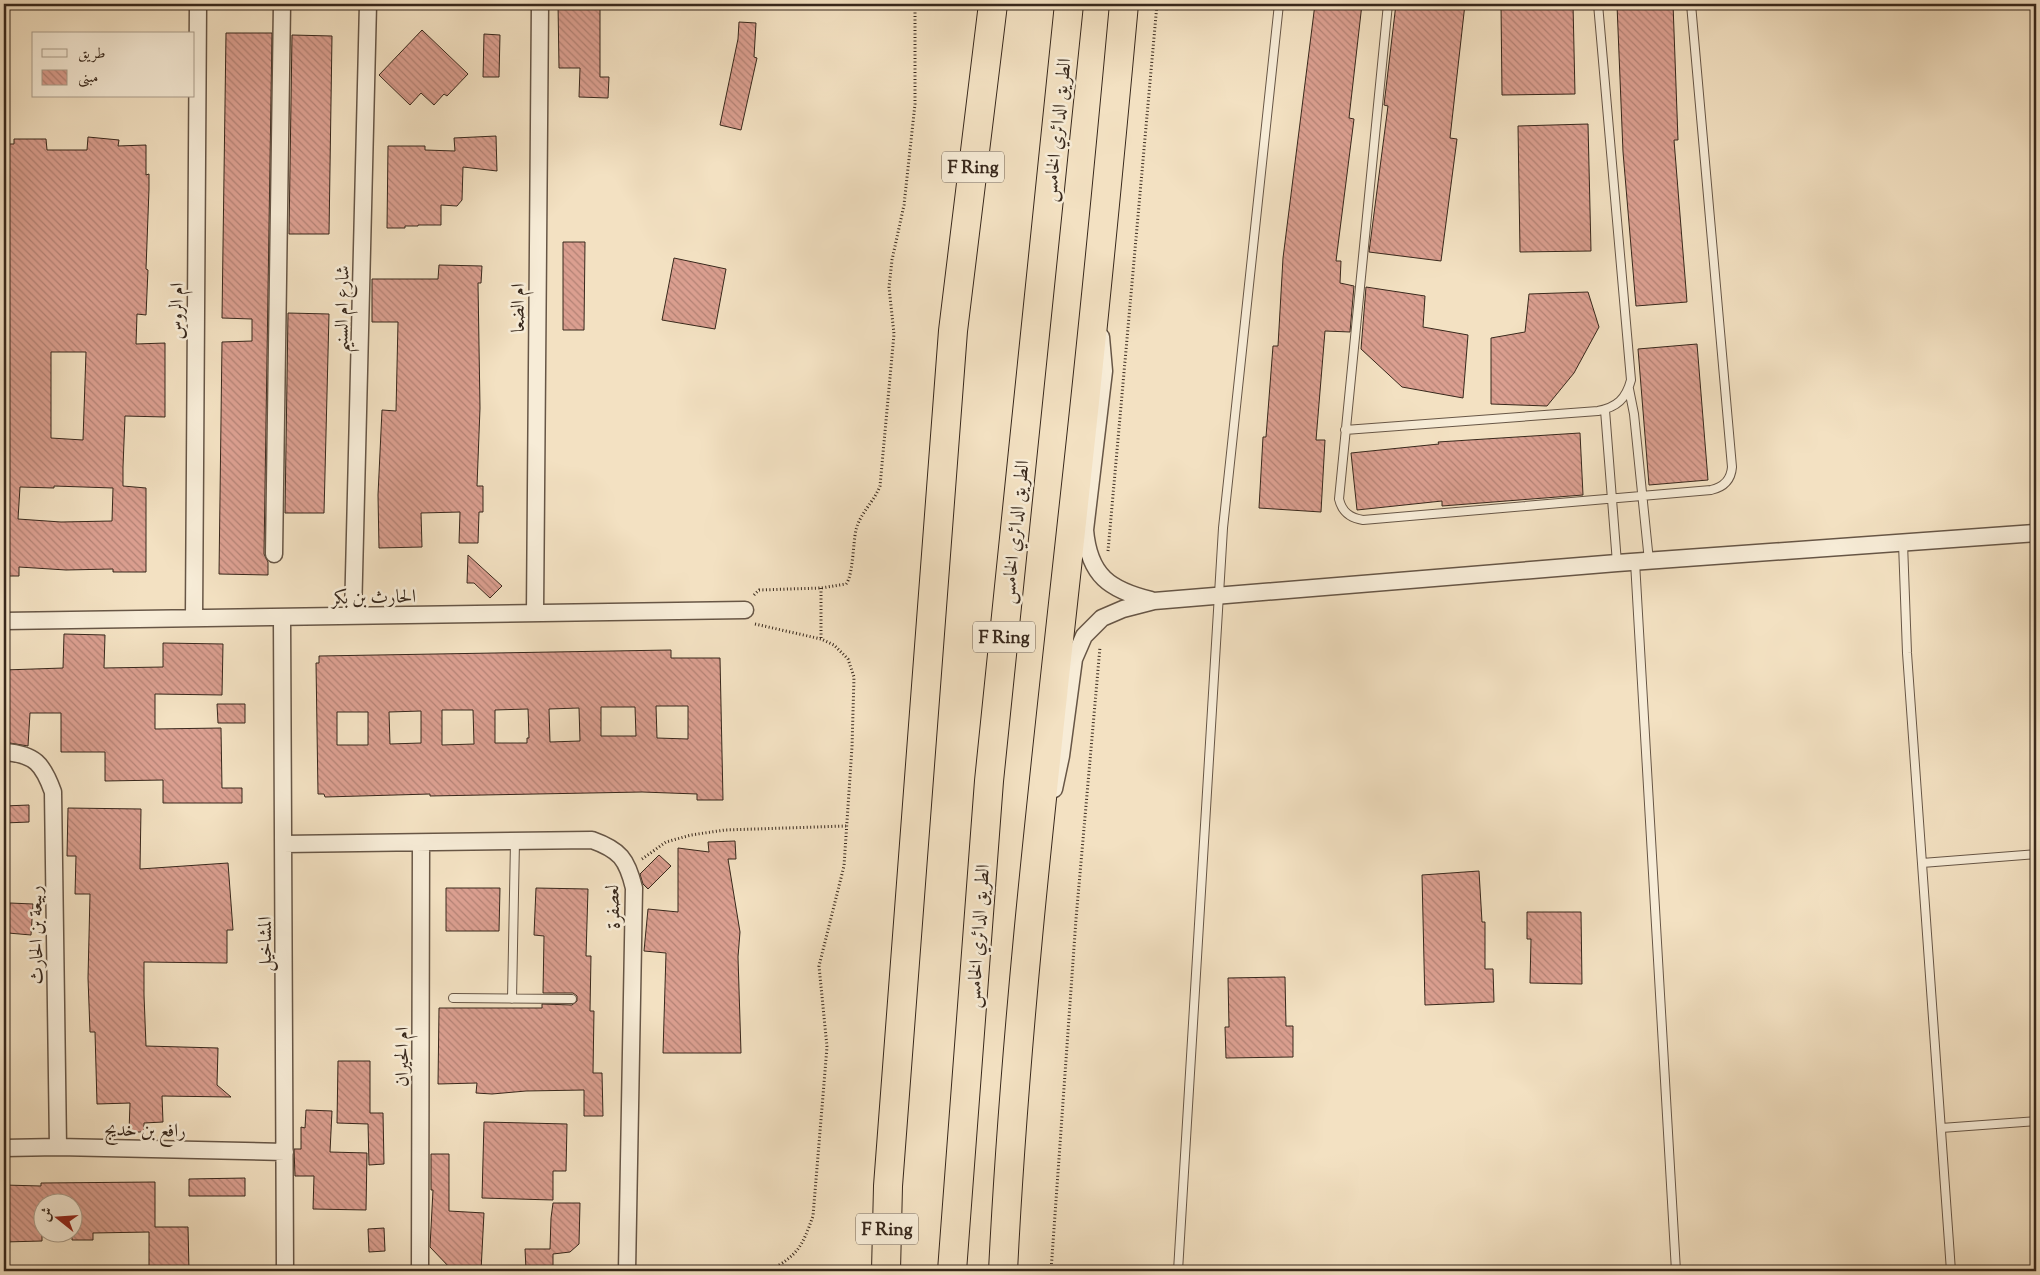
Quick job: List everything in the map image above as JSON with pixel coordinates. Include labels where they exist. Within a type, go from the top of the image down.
[{"type":"highway","points":[[953,331],[974,4]]},
{"type":"highway","name":"F Ring","points":[[886,1271],[888,1186],[953,331],[993,4]]},
{"type":"highway","name":"الطريق الدائري الخامس","points":[[952,1271],[989,781],[1069,4]]},
{"type":"highway","points":[[1003,1271],[1013,1107],[1040,822],[1104,229],[1124,4]]},
{"type":"highway","points":[[873,1271],[888,1186]]},
{"type":"street","name":"ام الروس","points":[[194,618],[198,4]]},
{"type":"street","points":[[274,554],[282,4]]},
{"type":"street","name":"شارع ام السنيم","points":[[353,616],[368,4]]},
{"type":"street","name":"ام الضعا","points":[[535,613],[540,4]]},
{"type":"street","points":[[1094,312],[1102,340],[1104,371],[1086,524],[1086,544],[1097,570],[1112,586],[1128,594],[1154,601]]},
{"type":"street","points":[[1040,822],[1058,773],[1073,665],[1078,647],[1088,631],[1102,618],[1118,610],[1154,601],[1642,561],[2036,533]]},
{"type":"street","name":"الحارث بن بكر","points":[[4,621],[745,610]]},
{"type":"street","name":"المشاخيل","points":[[282,617],[285,1271]]},
{"type":"street","name":"ربيعة بن الحارث","points":[[4,752],[22,754],[36,760],[46,773],[53,792],[58,1147]]},
{"type":"street","name":"لعصفرة","points":[[283,844],[592,840],[610,846],[620,855],[629,868],[634,888],[627,1271]]},
{"type":"street","name":"ام الحيران","points":[[420,1271],[421,843]]},
{"type":"street","name":"رافع بن خديج","points":[[4,1148],[58,1147],[284,1152]]},
{"type":"lane","points":[[1178,1271],[1223,528],[1279,4]]},
{"type":"lane","points":[[1388,4],[1338,499],[1344,512],[1356,519],[1718,488],[1729,480],[1732,474],[1691,4]]},
{"type":"lane","points":[[1344,430],[1605,410],[1620,402],[1629,389],[1631,380],[1598,4]]},
{"type":"lane","points":[[1629,389],[1635,420],[1641,496],[1642,561],[1676,1271]]},
{"type":"lane","points":[[1605,410],[1617,563]]},
{"type":"lane","points":[[1903,543],[1907,653],[1951,1271]]},
{"type":"lane","points":[[512,998],[515,841]]},
{"type":"lane","points":[[1922,863],[2036,854]]},
{"type":"lane","points":[[454,998],[572,999]]},
{"type":"lane","points":[[1941,1128],[2036,1120]]},
{"type":"path","points":[[769,1271],[793,1256],[806,1237],[813,1216],[827,1047],[819,966],[844,866],[852,747],[854,677],[848,659],[834,645],[821,639],[762,627],[751,622],[745,610],[749,600],[759,590],[821,588],[846,584],[850,580],[858,521],[875,498],[880,486],[894,334],[889,287],[892,260],[904,205],[916,104],[915,4]]},
{"type":"path","points":[[821,588],[821,639]]},
{"type":"path","points":[[629,868],[666,842],[691,834],[725,830],[846,826]]},
{"type":"building","points":[[558,4],[600,4],[600,77],[609,77],[608,98],[579,97],[580,68],[559,68]]},
{"type":"building","points":[[1315,4],[1362,4],[1349,118],[1354,119],[1336,261],[1341,261],[1340,283],[1354,286],[1350,332],[1325,331],[1316,440],[1325,440],[1321,512],[1259,508],[1263,437],[1266,437],[1273,346],[1278,346],[1283,258]]},
{"type":"building","points":[[1396,4],[1465,4],[1450,138],[1457,139],[1441,261],[1369,252],[1388,106],[1384,105]]},
{"type":"building","points":[[1501,4],[1573,4],[1575,94],[1502,95]]},
{"type":"building","points":[[1673,4],[1678,140],[1674,140],[1687,302],[1636,306],[1623,152],[1617,5]]},
{"type":"building","points":[[739,22],[756,23],[754,57],[757,58],[741,130],[720,125],[738,39]]},
{"type":"building","points":[[422,30],[468,74],[447,96],[444,94],[434,105],[421,93],[410,105],[379,75]]},
{"type":"building","points":[[226,33],[272,33],[264,554],[268,562],[268,575],[219,574],[222,342],[252,341],[252,319],[222,318]]},
{"type":"building","points":[[484,34],[500,35],[499,77],[483,77]]},
{"type":"building","points":[[292,35],[332,36],[329,234],[289,234]]},
{"type":"building","points":[[1588,124],[1591,251],[1520,252],[1518,126]]},
{"type":"building","points":[[496,136],[497,171],[463,167],[462,200],[457,206],[441,205],[441,225],[387,228],[388,146],[425,146],[425,150],[455,151],[454,138]]},
{"type":"building","points":[[88,137],[119,140],[118,146],[146,145],[146,175],[149,174],[149,189],[146,315],[137,314],[136,344],[165,343],[165,417],[125,416],[123,486],[146,488],[146,572],[113,572],[113,569],[66,570],[19,567],[19,576],[4,576],[4,322],[6,296],[7,144],[14,144],[14,139],[46,139],[47,150],[87,150]],"holes":[[[51,352],[86,352],[83,440],[51,438]],[[54,486],[113,488],[112,521],[61,522],[18,519],[20,487],[54,488]]]},
{"type":"building","points":[[563,242],[585,242],[584,330],[563,330]]},
{"type":"building","points":[[674,258],[726,269],[715,329],[662,320]]},
{"type":"building","points":[[439,265],[482,266],[481,283],[478,283],[480,408],[477,486],[483,486],[483,512],[479,512],[478,543],[459,543],[460,512],[421,513],[422,547],[379,548],[378,495],[382,410],[396,411],[398,322],[372,322],[372,279],[438,279]]},
{"type":"building","points":[[1366,287],[1425,296],[1423,327],[1468,335],[1463,398],[1402,387],[1361,349]]},
{"type":"building","points":[[1588,292],[1599,327],[1574,373],[1547,406],[1491,404],[1491,338],[1525,332],[1529,294]]},
{"type":"building","points":[[288,313],[329,314],[324,513],[285,513]]},
{"type":"building","points":[[1697,344],[1708,480],[1649,485],[1638,349]]},
{"type":"building","points":[[1580,433],[1583,495],[1442,506],[1442,501],[1357,510],[1351,453],[1439,444],[1438,442]]},
{"type":"building","points":[[468,555],[502,586],[490,598],[474,583],[467,583]]},
{"type":"building","points":[[64,634],[105,635],[104,668],[163,667],[163,643],[223,644],[222,695],[155,694],[155,729],[221,728],[222,788],[242,788],[242,803],[163,803],[163,780],[105,781],[105,752],[61,752],[61,713],[30,713],[28,746],[4,742],[4,670],[63,668]]},
{"type":"building","points":[[671,650],[671,658],[720,658],[723,800],[697,800],[697,794],[642,792],[325,797],[324,794],[318,794],[316,663],[319,663],[319,656]],"holes":[[[656,706],[688,706],[688,739],[657,738]],[[601,707],[635,707],[636,736],[601,736]],[[579,708],[580,741],[550,742],[549,709]],[[528,709],[529,738],[527,738],[527,743],[495,743],[495,710]],[[442,710],[473,710],[474,744],[442,745]],[[421,711],[421,743],[390,744],[389,712]],[[337,712],[368,712],[368,745],[337,745]]]},
{"type":"building","points":[[217,704],[245,704],[245,723],[218,723]]},
{"type":"building","points":[[29,805],[29,822],[4,823],[4,806]]},
{"type":"building","points":[[68,808],[141,809],[140,869],[228,863],[233,930],[227,930],[227,963],[144,962],[144,995],[146,1046],[218,1048],[217,1085],[231,1097],[162,1096],[163,1122],[144,1123],[144,1132],[129,1132],[130,1103],[97,1104],[95,1032],[90,1032],[88,978],[90,894],[75,894],[76,856],[67,856]]},
{"type":"building","points":[[735,841],[736,859],[728,859],[740,932],[738,957],[741,1053],[663,1053],[666,953],[644,951],[648,909],[678,912],[678,848],[709,852],[708,842]]},
{"type":"building","points":[[659,855],[671,866],[648,889],[643,884],[640,874]]},
{"type":"building","points":[[1479,871],[1482,922],[1485,922],[1485,969],[1493,969],[1494,1002],[1425,1005],[1422,875]]},
{"type":"building","points":[[446,888],[500,888],[499,931],[446,931]]},
{"type":"building","points":[[536,888],[588,889],[586,956],[591,956],[590,1011],[594,1011],[593,1073],[602,1073],[603,1116],[584,1116],[584,1090],[526,1091],[492,1094],[476,1093],[477,1083],[438,1084],[439,1008],[542,1008],[542,1004],[572,1005],[577,1001],[577,996],[573,993],[543,993],[544,936],[534,935]]},
{"type":"building","points":[[10,903],[33,904],[31,935],[8,933]]},
{"type":"building","points":[[1527,912],[1581,912],[1582,984],[1530,983],[1531,939],[1527,939]]},
{"type":"building","points":[[1285,977],[1286,1026],[1293,1026],[1293,1057],[1226,1058],[1225,1027],[1229,1027],[1228,978]]},
{"type":"building","points":[[338,1061],[370,1061],[370,1113],[383,1113],[384,1164],[369,1165],[368,1124],[337,1123]]},
{"type":"building","points":[[306,1110],[332,1111],[330,1152],[367,1153],[366,1210],[313,1209],[314,1176],[295,1176],[294,1149],[301,1149],[301,1127],[305,1128]]},
{"type":"building","points":[[484,1122],[567,1124],[566,1171],[553,1171],[553,1200],[482,1198]]},
{"type":"building","points":[[431,1154],[449,1154],[449,1211],[484,1213],[481,1271],[451,1269],[430,1247],[433,1190],[431,1190]]},
{"type":"building","points":[[245,1178],[245,1196],[189,1196],[189,1179]]},
{"type":"building","points":[[155,1182],[155,1227],[188,1227],[189,1271],[149,1268],[149,1232],[93,1233],[93,1240],[82,1240],[82,1192],[32,1192],[32,1241],[4,1242],[4,1185],[41,1186],[41,1183]]},
{"type":"building","points":[[553,1203],[580,1203],[579,1244],[570,1252],[553,1254],[553,1269],[526,1269],[525,1249],[550,1249]]},
{"type":"building","points":[[384,1228],[385,1251],[369,1252],[368,1229]]}]
